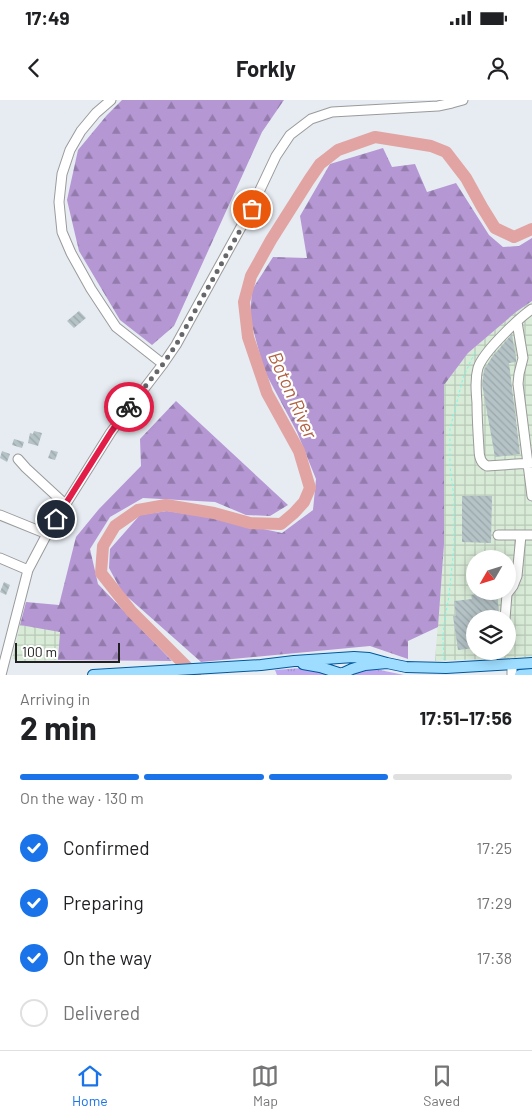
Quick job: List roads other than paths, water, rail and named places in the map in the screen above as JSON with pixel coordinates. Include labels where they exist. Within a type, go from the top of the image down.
[{"type":"main road","points":[[93,675],[261,665],[354,657],[369,658],[406,667],[512,670],[532,664]]},
{"type":"main road","points":[[277,663],[308,664],[342,675],[352,669],[365,665],[387,663]]},
{"type":"main road","points":[[261,665],[269,675]]},
{"type":"main road","points":[[520,675],[532,674]]},
{"type":"street","points":[[111,100],[86,125],[70,150],[62,174],[59,202],[62,232],[90,289],[116,327],[163,364]]},
{"type":"street","points":[[1,675],[28,570],[47,534],[111,432],[163,364],[185,328],[252,209],[276,156],[290,135],[310,119],[332,112],[438,106],[462,100]]},
{"type":"street","points":[[530,463],[487,466],[483,464],[479,449],[476,377],[481,361],[500,338],[532,309]]},
{"type":"street","points":[[517,322],[528,357],[519,374],[518,384],[530,463],[532,496]]},
{"type":"street","points":[[18,459],[66,504]]},
{"type":"street","points":[[0,515],[47,534]]},
{"type":"street","points":[[498,534],[532,535]]},
{"type":"street","points":[[506,610],[507,594],[517,576],[522,535]]},
{"type":"street","points":[[0,558],[28,570]]},
{"type":"waterway","name":"Boton River","points":[[195,675],[131,611],[101,573],[103,546],[115,526],[138,510],[166,505],[214,513],[250,523],[281,524],[304,502],[310,488],[299,451],[267,393],[248,337],[244,302],[251,276],[271,240],[320,164],[338,150],[375,137],[431,146],[446,152],[466,178],[495,228],[514,237],[532,229]]}]
